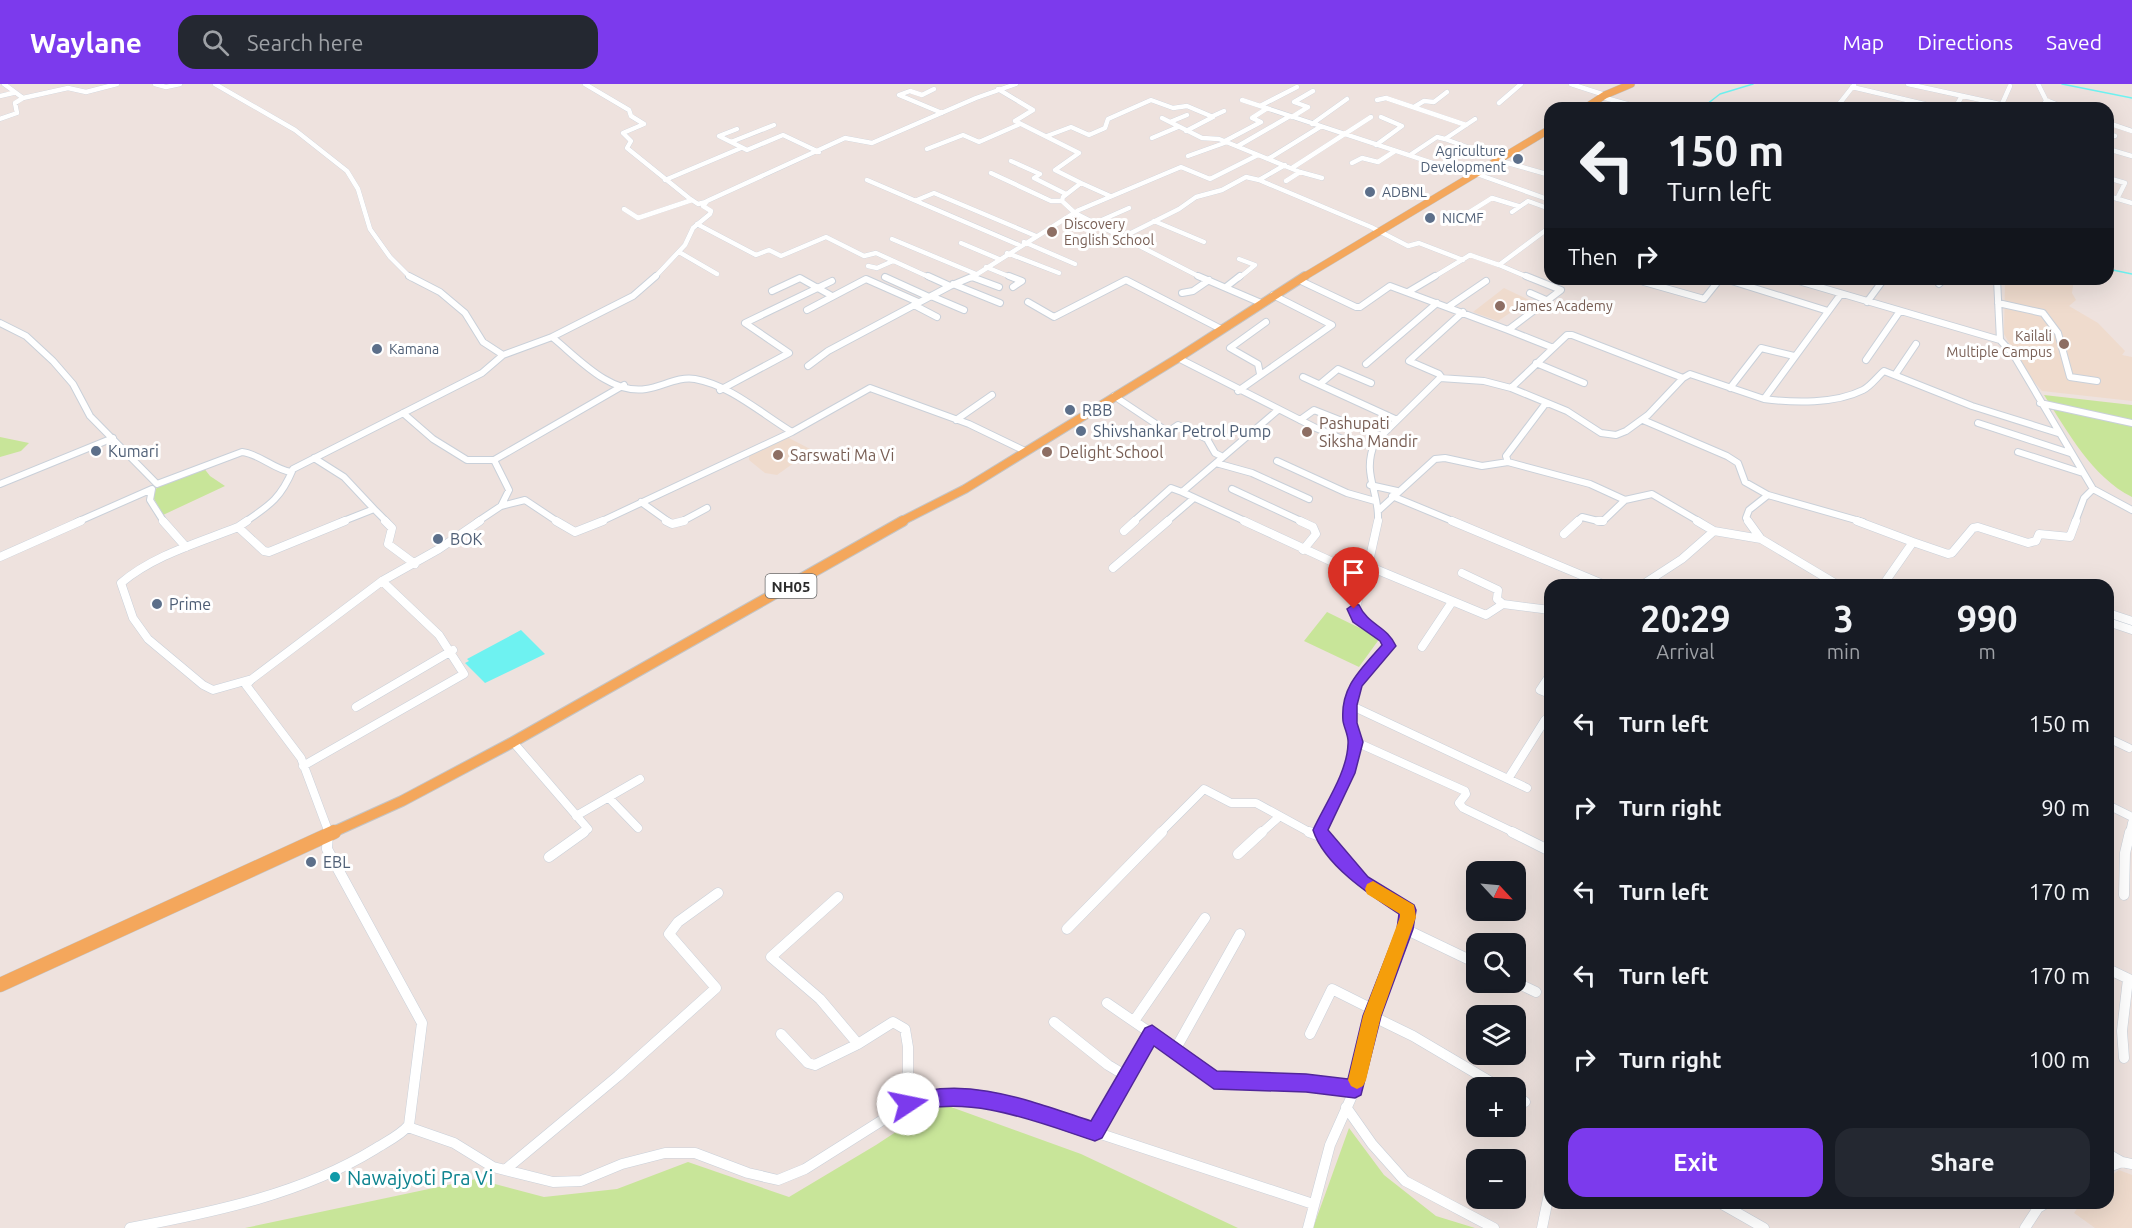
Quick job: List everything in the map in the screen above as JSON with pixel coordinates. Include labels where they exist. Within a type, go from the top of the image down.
[{"type":"main road","points":[[1594,102],[1631,84]]},
{"type":"main road","name":"NH05","points":[[0,985],[402,801],[513,742],[877,535],[965,489],[1178,358],[1273,295],[1544,133]]},
{"type":"street","points":[[4,84],[12,93],[22,98]]},
{"type":"street","points":[[0,119],[17,114],[15,103],[22,98],[68,88],[86,92],[117,84]]},
{"type":"street","points":[[155,84],[166,87],[180,84]]},
{"type":"street","points":[[216,84],[295,130],[347,171],[358,189],[370,229],[390,257],[411,278],[440,292],[465,313],[483,342],[503,355]]},
{"type":"street","points":[[585,84],[629,110],[631,116],[644,123],[623,133],[631,141],[626,146],[698,204],[819,152],[844,138],[872,143],[998,89],[1016,84]]},
{"type":"street","points":[[1499,103],[1521,84]]},
{"type":"street","points":[[1571,84],[1622,102]]},
{"type":"street","points":[[1908,84],[1992,102]]},
{"type":"street","points":[[2038,84],[2046,100],[2051,102]]},
{"type":"street","points":[[1840,102],[1852,85],[1918,102]]},
{"type":"street","points":[[2003,102],[2010,86]]},
{"type":"street","points":[[1260,106],[1297,87]]},
{"type":"street","points":[[934,89],[922,94],[910,91],[899,95],[942,112]]},
{"type":"street","points":[[998,89],[1033,110],[1016,119],[1020,124],[1079,153],[1055,170],[1110,196]]},
{"type":"street","points":[[1239,146],[1308,107],[1294,102],[1312,91]]},
{"type":"street","points":[[1414,107],[1424,101],[1434,102],[1447,92]]},
{"type":"street","points":[[0,96],[12,93]]},
{"type":"street","points":[[1958,102],[1962,96]]},
{"type":"street","points":[[1377,100],[1383,98],[1466,125]]},
{"type":"street","points":[[1312,124],[1347,99]]},
{"type":"street","points":[[1047,136],[1071,127],[1089,135],[1105,128],[1108,119],[1150,100],[1173,108],[1187,106],[1213,116]]},
{"type":"street","points":[[1242,100],[1544,198]]},
{"type":"street","points":[[1188,156],[1197,155],[1226,142],[1262,122],[1252,118],[1266,109]]},
{"type":"street","points":[[1186,130],[1224,111]]},
{"type":"street","points":[[1170,122],[1187,115]]},
{"type":"street","points":[[1292,168],[1371,117]]},
{"type":"street","points":[[1376,145],[1402,126],[1381,117]]},
{"type":"street","points":[[1162,118],[1208,140],[1216,137],[1300,172],[1322,178]]},
{"type":"street","points":[[1445,139],[1475,119]]},
{"type":"street","points":[[927,149],[963,135],[980,142],[1020,124]]},
{"type":"street","points":[[731,142],[774,125]]},
{"type":"street","points":[[2114,125],[2132,131]]},
{"type":"street","points":[[1152,138],[1178,127]]},
{"type":"street","points":[[1268,159],[1320,127]]},
{"type":"street","points":[[737,129],[719,136],[747,150],[783,135],[819,152]]},
{"type":"street","points":[[1410,156],[1436,138],[1445,139],[1498,160],[1544,173]]},
{"type":"street","points":[[666,180],[741,148]]},
{"type":"street","points":[[1352,163],[1358,158],[1378,162],[1395,151]]},
{"type":"street","points":[[2114,151],[2132,156]]},
{"type":"street","points":[[808,366],[828,351],[888,321],[916,303],[974,275],[1075,213],[1110,196],[1181,167],[1210,179],[1258,155]]},
{"type":"street","points":[[1011,161],[1040,174],[1034,178],[1066,194]]},
{"type":"street","points":[[1259,180],[1285,165]]},
{"type":"street","points":[[1286,181],[1300,172]]},
{"type":"street","points":[[991,173],[1051,201],[1062,201],[1075,213],[1177,267],[1261,303]]},
{"type":"street","points":[[1121,238],[1179,209],[1196,197],[1222,190],[1243,178],[1259,180],[1371,227],[1408,246],[1419,243],[1462,260]]},
{"type":"street","points":[[867,180],[1075,264]]},
{"type":"street","points":[[2114,180],[2125,183],[2117,199]]},
{"type":"street","points":[[1062,201],[1066,194],[1081,183]]},
{"type":"street","points":[[917,200],[934,193],[1036,236]]},
{"type":"street","points":[[1452,223],[1492,198],[1518,206]]},
{"type":"street","points":[[2114,198],[2132,203]]},
{"type":"street","points":[[624,209],[638,218],[692,200]]},
{"type":"street","points":[[0,557],[154,486],[242,452],[256,455],[280,472],[291,472],[314,458],[482,373],[503,355],[552,337],[633,296],[679,252],[685,245],[690,231],[711,214],[711,211],[703,206],[707,201]]},
{"type":"street","points":[[1512,212],[1528,201],[1544,206]]},
{"type":"street","points":[[1095,223],[1129,207]]},
{"type":"street","points":[[1154,221],[1204,242]]},
{"type":"street","points":[[697,224],[756,255],[769,250],[781,256],[826,237],[864,256],[876,253],[999,303]]},
{"type":"street","points":[[1499,264],[1544,231]]},
{"type":"street","points":[[892,239],[999,287]]},
{"type":"street","points":[[962,243],[999,259]]},
{"type":"street","points":[[679,252],[717,274]]},
{"type":"street","points":[[1007,253],[1059,273]]},
{"type":"street","points":[[1408,292],[1472,255],[1544,283]]},
{"type":"street","points":[[1226,287],[1255,265],[1239,259]]},
{"type":"street","points":[[868,266],[877,268],[893,261]]},
{"type":"street","points":[[986,267],[1022,281],[1012,287]]},
{"type":"street","points":[[772,291],[800,278],[832,296]]},
{"type":"street","points":[[885,278],[964,310]]},
{"type":"street","points":[[807,310],[866,279],[916,303],[937,317]]},
{"type":"street","points":[[1028,302],[1054,317],[1126,280],[1221,329]]},
{"type":"street","points":[[1182,293],[1193,291],[1209,280]]},
{"type":"street","points":[[1299,280],[1356,307],[1360,307],[1390,285],[1551,347]]},
{"type":"street","points":[[720,390],[789,353],[745,323],[832,281]]},
{"type":"street","points":[[1448,307],[1486,281]]},
{"type":"street","points":[[1508,330],[1561,290],[1549,285]]},
{"type":"street","points":[[1655,285],[1704,298],[1715,285]]},
{"type":"street","points":[[1744,285],[1828,311]]},
{"type":"street","points":[[1810,285],[2000,340],[2013,354],[2093,489],[2132,510]]},
{"type":"street","points":[[1867,302],[1880,285]]},
{"type":"street","points":[[1996,285],[2000,340]]},
{"type":"street","points":[[1530,293],[1546,300]]},
{"type":"street","points":[[1764,399],[1841,294]]},
{"type":"street","points":[[1238,391],[1332,325],[1273,295]]},
{"type":"street","points":[[1366,364],[1437,303]]},
{"type":"street","points":[[1998,303],[2043,312],[2051,320],[2064,352],[2070,377],[2097,381]]},
{"type":"street","points":[[1866,360],[1900,311]]},
{"type":"street","points":[[1463,312],[1409,361],[1439,374],[1442,378],[1458,381],[1479,378],[1510,388],[1568,411],[1592,428],[1609,435],[1615,435],[1643,420],[1664,401],[1683,378],[1690,374],[1764,399],[1795,402],[1845,396],[1867,388],[1882,371],[1972,406],[2058,433]]},
{"type":"street","points":[[1260,374],[1258,364],[1230,348],[1266,322]]},
{"type":"street","points":[[0,323],[26,336],[52,361],[73,384],[90,416],[113,438],[154,486]]},
{"type":"street","points":[[1510,388],[1551,347],[1567,335],[1683,378]]},
{"type":"street","points":[[552,337],[601,375],[624,385],[641,390],[691,378],[720,390],[792,432]]},
{"type":"street","points":[[1895,375],[1916,344]]},
{"type":"street","points":[[1730,388],[1761,348],[1794,356]]},
{"type":"street","points":[[1178,358],[1238,391],[1359,446],[1368,454]]},
{"type":"street","points":[[1536,363],[1584,383]]},
{"type":"street","points":[[1320,384],[1338,369],[1371,383]]},
{"type":"street","points":[[1303,377],[1397,420]]},
{"type":"street","points":[[1308,1228],[1330,1145],[1355,1089],[1373,1013],[1405,929],[1408,910],[1362,882],[1323,837],[1321,830],[1348,773],[1356,742],[1350,723],[1350,705],[1356,684],[1389,646],[1385,638],[1354,614],[1363,576],[1368,566],[1378,511],[1367,473],[1368,454],[1380,436],[1442,378]]},
{"type":"street","points":[[403,412],[433,439],[467,460],[494,460],[624,385]]},
{"type":"street","points":[[130,1228],[193,1216],[289,1188],[369,1154],[408,1127],[422,1023],[327,849],[328,834],[301,758],[263,711],[246,685],[252,679],[382,581],[415,564],[501,506],[525,500],[575,532],[792,432],[870,388],[956,420],[1025,451]]},
{"type":"street","points":[[956,420],[992,395]]},
{"type":"street","points":[[1114,396],[1169,431],[1178,425],[1208,439],[1215,453],[1223,457]]},
{"type":"street","points":[[1508,462],[1506,456],[1546,403]]},
{"type":"street","points":[[2040,403],[2132,423]]},
{"type":"street","points":[[1182,492],[1278,410]]},
{"type":"street","points":[[1300,420],[1314,410],[1380,436]]},
{"type":"street","points":[[1643,420],[1727,456],[1737,463],[1745,482],[1768,495],[1882,528],[1948,554],[1978,526],[2028,543],[2036,541],[2039,534],[2070,537],[2084,498],[2093,489]]},
{"type":"street","points":[[1978,423],[2070,453]]},
{"type":"street","points":[[0,484],[113,438]]},
{"type":"street","points":[[1359,446],[1375,442]]},
{"type":"street","points":[[2018,452],[2083,473]]},
{"type":"street","points":[[314,458],[324,462],[344,477],[392,528],[388,544],[415,564]]},
{"type":"street","points":[[1378,511],[1394,493],[1435,459],[1445,458],[1482,466],[1508,462],[1590,484],[1625,500]]},
{"type":"street","points":[[494,460],[509,490],[501,506]]},
{"type":"street","points":[[1277,461],[1347,493],[1375,501]]},
{"type":"street","points":[[1216,463],[1252,474],[1309,499]]},
{"type":"street","points":[[252,679],[213,690],[147,639],[133,618],[121,583],[136,570],[238,527],[272,504],[284,491],[291,472]]},
{"type":"street","points":[[1370,485],[1394,493],[1591,579]]},
{"type":"street","points":[[154,486],[150,500],[167,528],[186,547]]},
{"type":"street","points":[[1124,531],[1171,488],[1363,576]]},
{"type":"street","points":[[1232,489],[1313,527],[1316,534],[1303,550]]},
{"type":"street","points":[[1564,534],[1582,517],[1602,522],[1625,500],[1652,494],[1714,531],[1738,537],[1761,539]]},
{"type":"street","points":[[1768,495],[1749,510],[1746,518],[1761,539],[1828,579]]},
{"type":"street","points":[[1113,568],[1194,498]]},
{"type":"street","points":[[641,502],[670,525],[677,525],[707,508]]},
{"type":"street","points":[[238,527],[264,551],[269,552],[374,509]]},
{"type":"street","points":[[1651,579],[1682,559],[1714,531]]},
{"type":"street","points":[[1886,579],[1913,542]]},
{"type":"street","points":[[1368,566],[1486,615],[1503,604]]},
{"type":"street","points":[[1462,573],[1498,590],[1497,599],[1503,604],[1544,609]]},
{"type":"street","points":[[303,766],[464,674],[453,650],[438,632],[382,581]]},
{"type":"street","points":[[1422,647],[1452,602]]},
{"type":"street","points":[[2114,615],[2132,621]]},
{"type":"street","points":[[2114,624],[2132,630]]},
{"type":"street","points":[[356,708],[453,650]]},
{"type":"street","points":[[1350,705],[1527,788]]},
{"type":"street","points":[[1508,779],[1544,722]]},
{"type":"street","points":[[2114,740],[2131,747]]},
{"type":"street","points":[[513,742],[588,829],[549,857]]},
{"type":"street","points":[[1356,742],[1464,791],[1466,794],[1459,803],[1463,807],[1544,848]]},
{"type":"street","points":[[576,816],[640,779]]},
{"type":"street","points":[[1067,929],[1204,789],[1221,800],[1240,806],[1251,802],[1256,803],[1314,835],[1323,837]]},
{"type":"street","points":[[609,798],[638,828]]},
{"type":"street","points":[[2114,808],[2132,817]]},
{"type":"street","points":[[1238,854],[1280,816]]},
{"type":"street","points":[[2124,895],[2125,853],[2132,823]]},
{"type":"street","points":[[505,1170],[618,1076],[716,988],[716,985],[669,934],[678,922],[718,893]]},
{"type":"street","points":[[838,897],[771,957],[820,999],[858,1044]]},
{"type":"street","points":[[1134,1021],[1205,918]]},
{"type":"street","points":[[1405,929],[1466,958]]},
{"type":"street","points":[[1175,1050],[1240,934]]},
{"type":"street","points":[[2114,972],[2130,980],[2120,1046],[2124,1058]]},
{"type":"street","points":[[1526,987],[1536,992]]},
{"type":"street","points":[[1310,1034],[1332,989],[1482,1077]]},
{"type":"street","points":[[1107,1003],[1214,1080],[1306,1083],[1355,1089]]},
{"type":"street","points":[[781,1034],[808,1063],[815,1065],[858,1044],[893,1022],[905,1029],[909,1047],[906,1084],[908,1104]]},
{"type":"street","points":[[1054,1022],[1098,1058],[1128,1077]]},
{"type":"street","points":[[1095,1132],[1152,1034]]},
{"type":"street","points":[[408,1127],[454,1143],[493,1167],[553,1182],[581,1181],[622,1164],[665,1153],[695,1153],[748,1173],[778,1180],[806,1169],[908,1104],[923,1099],[995,1100],[1313,1204]]},
{"type":"street","points":[[1346,1107],[1372,1144],[1405,1181],[1494,1228]]},
{"type":"street","points":[[1542,1228],[1546,1209]]},
{"type":"street","points":[[1731,1209],[1764,1228]]},
{"type":"street","points":[[2025,1228],[2037,1209]]},
{"type":"shaded area","name":"Kailali Multiple Campus","points":[[2005,285],[2073,285],[2072,293],[2076,300],[2069,306],[2098,323],[2125,351],[2122,355],[2132,357],[2132,401],[2042,391],[2025,371],[2004,334]]},
{"type":"shaded area","name":"James Academy","points":[[1504,288],[1529,300],[1498,321],[1473,312]]},
{"type":"shaded area","name":"Sarswati Ma Vi","points":[[787,437],[812,450],[777,475],[765,473],[749,460],[749,454]]},
{"type":"shaded area","points":[[2119,1170],[2132,1175],[2132,1228],[2095,1228],[2074,1213],[2077,1209],[2114,1209],[2114,1174]]},
{"type":"green space","points":[[2044,395],[2132,405],[2132,497],[2105,478],[2093,466]]},
{"type":"green space","points":[[0,437],[29,443],[21,451],[0,457]]},
{"type":"green space","points":[[203,467],[210,476],[225,486],[163,515],[153,497],[157,487]]},
{"type":"green space","points":[[1327,612],[1380,638],[1359,667],[1304,641]]},
{"type":"green space","points":[[940,1103],[1081,1154],[1238,1228],[245,1228],[476,1179],[544,1197],[617,1189],[688,1162],[789,1197],[876,1145]]},
{"type":"green space","points":[[1349,1128],[1384,1175],[1436,1216],[1475,1228],[1313,1228]]},
{"type":"water","points":[[521,630],[545,654],[485,683],[465,663],[469,661],[467,659]]},
{"type":"waterway","points":[[1710,102],[1720,94],[1753,84]]},
{"type":"waterway","points":[[2062,84],[2132,98]]},
{"type":"waterway","points":[[2114,270],[2132,274]]},
{"type":"slow traffic","points":[[1357,1080],[1372,1016],[1408,917],[1408,910],[1373,889]]},
{"type":"place","name":"Agriculture Development","points":[[1518,159]]},
{"type":"place","name":"ADBNL","points":[[1370,192]]},
{"type":"place","name":"NICMF","points":[[1430,218]]},
{"type":"place","name":"Discovery English School","points":[[1052,232]]},
{"type":"place","name":"James Academy","points":[[1500,306]]},
{"type":"place","name":"Kailali Multiple Campus","points":[[2064,344]]},
{"type":"place","name":"Kamana","points":[[377,349]]},
{"type":"place","name":"RBB","points":[[1070,410]]},
{"type":"place","name":"Shivshankar Petrol Pump","points":[[1081,431]]},
{"type":"place","name":"Pashupati Siksha Mandir","points":[[1307,432]]},
{"type":"place","name":"Kumari","points":[[96,451]]},
{"type":"place","name":"Delight School","points":[[1047,452]]},
{"type":"place","name":"Sarswati Ma Vi","points":[[778,455]]},
{"type":"place","name":"BOK","points":[[438,539]]},
{"type":"place","name":"Prime","points":[[157,604]]},
{"type":"place","name":"EBL","points":[[311,862]]},
{"type":"place","name":"Nawajyoti Pra Vi","points":[[335,1177]]},
{"type":"route","points":[[908,1104],[923,1099],[995,1100],[1095,1132],[1116,1093],[1132,1073],[1152,1034],[1188,1058],[1204,1075],[1214,1080],[1306,1083],[1355,1089],[1372,1016],[1405,929],[1408,910],[1362,882],[1323,837],[1321,830],[1348,773],[1356,742],[1350,723],[1352,694],[1356,684],[1389,646],[1385,638],[1357,619],[1354,609]]}]
